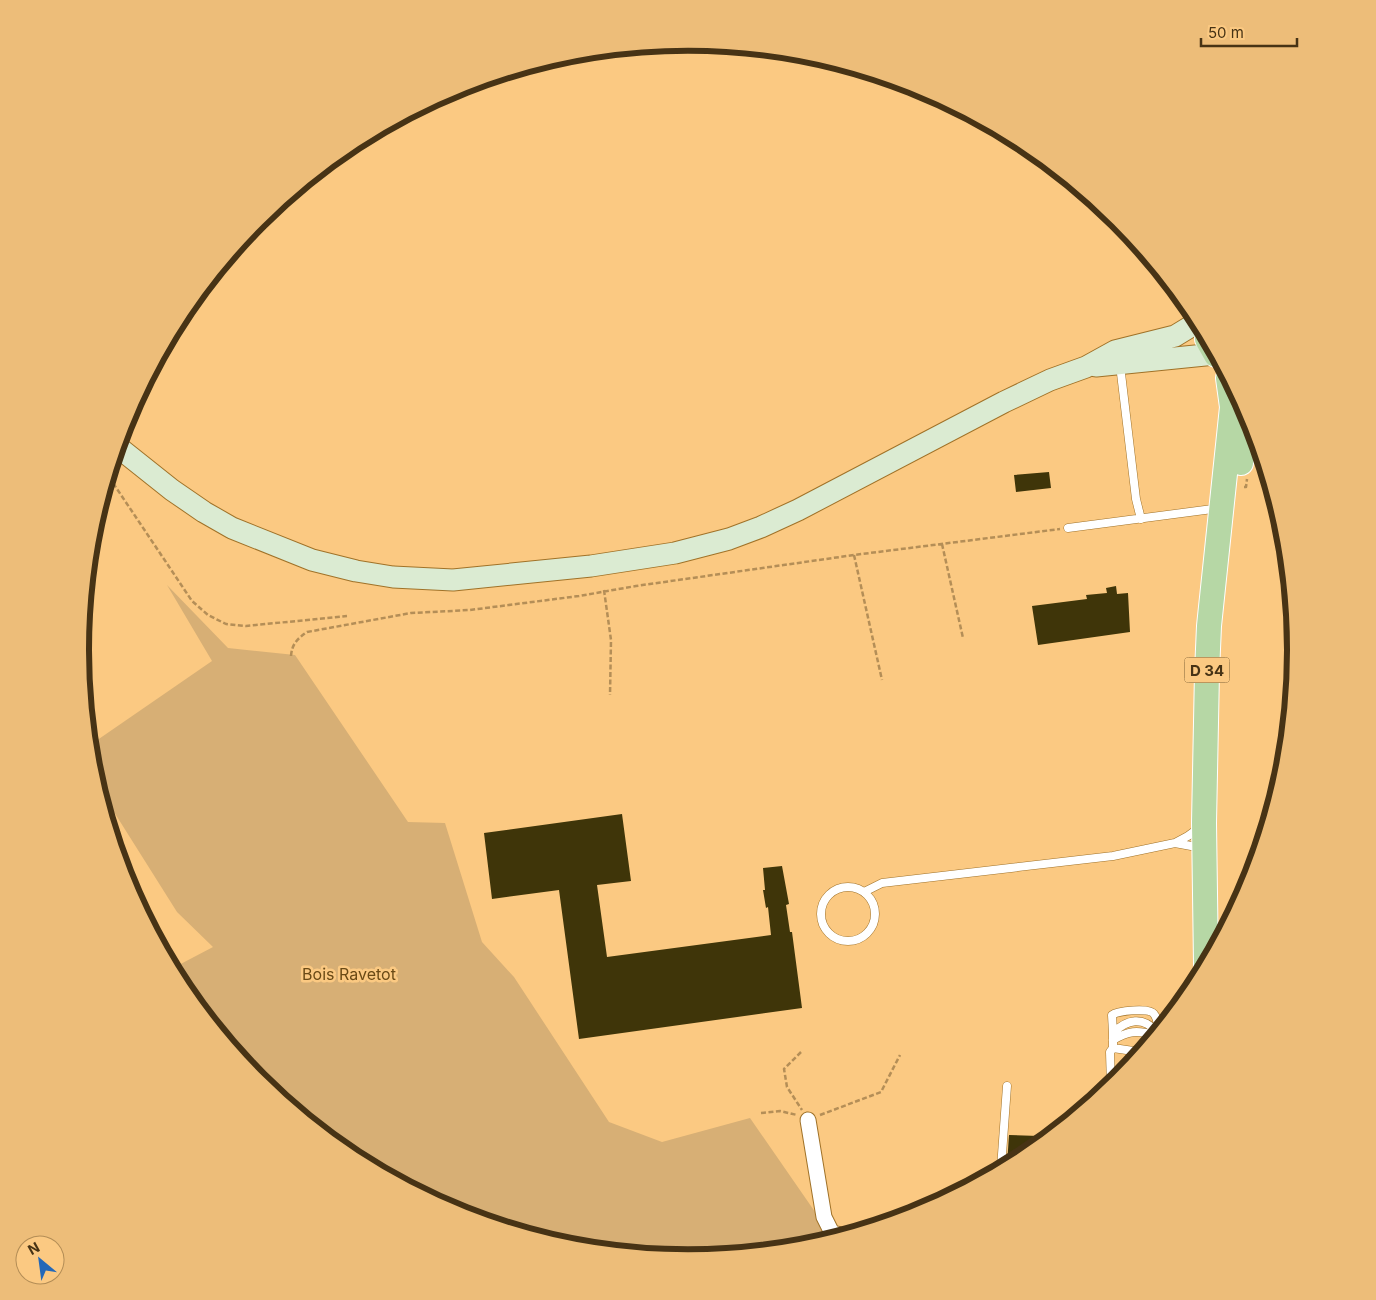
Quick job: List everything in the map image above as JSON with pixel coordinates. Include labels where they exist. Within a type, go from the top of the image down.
[{"type":"main road","points":[[124,451],[172,490],[232,528],[312,560],[356,571],[393,577],[453,580],[591,566],[675,553],[729,539],[762,527],[1019,394],[1086,366],[1115,351],[1174,336],[1191,326]]},
{"type":"main road","points":[[1086,366],[1120,365],[1206,350]]},
{"type":"main road","name":"D 34","points":[[1203,955],[1204,823],[1209,626],[1232,407],[1231,398]]},
{"type":"main road","name":"D 34","points":[[1219,926],[1222,627],[1240,467],[1246,434]]},
{"type":"street","points":[[808,1120],[824,1217],[831,1231]]},
{"type":"lane","points":[[1120,365],[1136,499],[1141,519]]},
{"type":"lane","points":[[1068,528],[1221,507]]},
{"type":"lane","points":[[864,892],[882,883],[1113,856],[1175,843],[1188,836],[1204,823]]},
{"type":"lane","points":[[1175,843],[1204,849]]},
{"type":"lane","points":[[840,888],[856,888],[864,892],[874,907],[875,917],[867,933],[851,941],[833,936],[827,931],[821,915],[822,906],[826,899],[832,892],[840,888]]},
{"type":"lane","points":[[1111,1073],[1110,1052],[1113,1040],[1112,1015],[1117,1011],[1150,1010],[1155,1014],[1156,1023]]},
{"type":"lane","points":[[1113,1040],[1126,1022],[1145,1022],[1152,1028]]},
{"type":"lane","points":[[1113,1040],[1134,1049]]},
{"type":"lane","points":[[1002,1160],[1007,1086]]},
{"type":"path","points":[[113,484],[192,600],[208,616],[226,624],[246,626],[347,616]]},
{"type":"path","points":[[291,656],[292,647],[307,632],[411,613],[470,610],[579,596],[604,590],[854,555],[1068,528]]},
{"type":"path","points":[[942,544],[963,638]]},
{"type":"path","points":[[854,555],[882,680]]},
{"type":"path","points":[[604,590],[611,640],[610,695]]},
{"type":"path","points":[[801,1052],[784,1069],[788,1086],[808,1120]]},
{"type":"path","points":[[761,1112],[780,1111],[794,1113],[808,1120],[881,1092],[900,1055]]},
{"type":"green space","name":"Bois Ravetot","points":[[167,585],[228,648],[295,655],[408,822],[445,823],[482,942],[514,977],[609,1122],[662,1142],[750,1118],[829,1231],[766,1244],[688,1249],[610,1244],[533,1228],[459,1203],[389,1169],[355,1148],[293,1100],[238,1045],[190,983],[179,965],[213,947],[177,912],[110,806],[101,767],[96,741],[212,661]]},
{"type":"building","points":[[1049,472],[1051,488],[1016,492],[1014,475]]},
{"type":"building","points":[[1116,586],[1117,594],[1128,593],[1130,632],[1038,645],[1032,606],[1087,599],[1086,595],[1107,593],[1106,588]]},
{"type":"building","points":[[622,814],[631,881],[597,885],[607,957],[771,935],[768,907],[766,908],[763,890],[765,890],[763,868],[782,866],[789,904],[786,905],[790,932],[792,932],[802,1008],[579,1039],[559,890],[492,899],[484,833]]},
{"type":"building","points":[[1009,1135],[1037,1136],[1021,1148],[1008,1156]]}]
